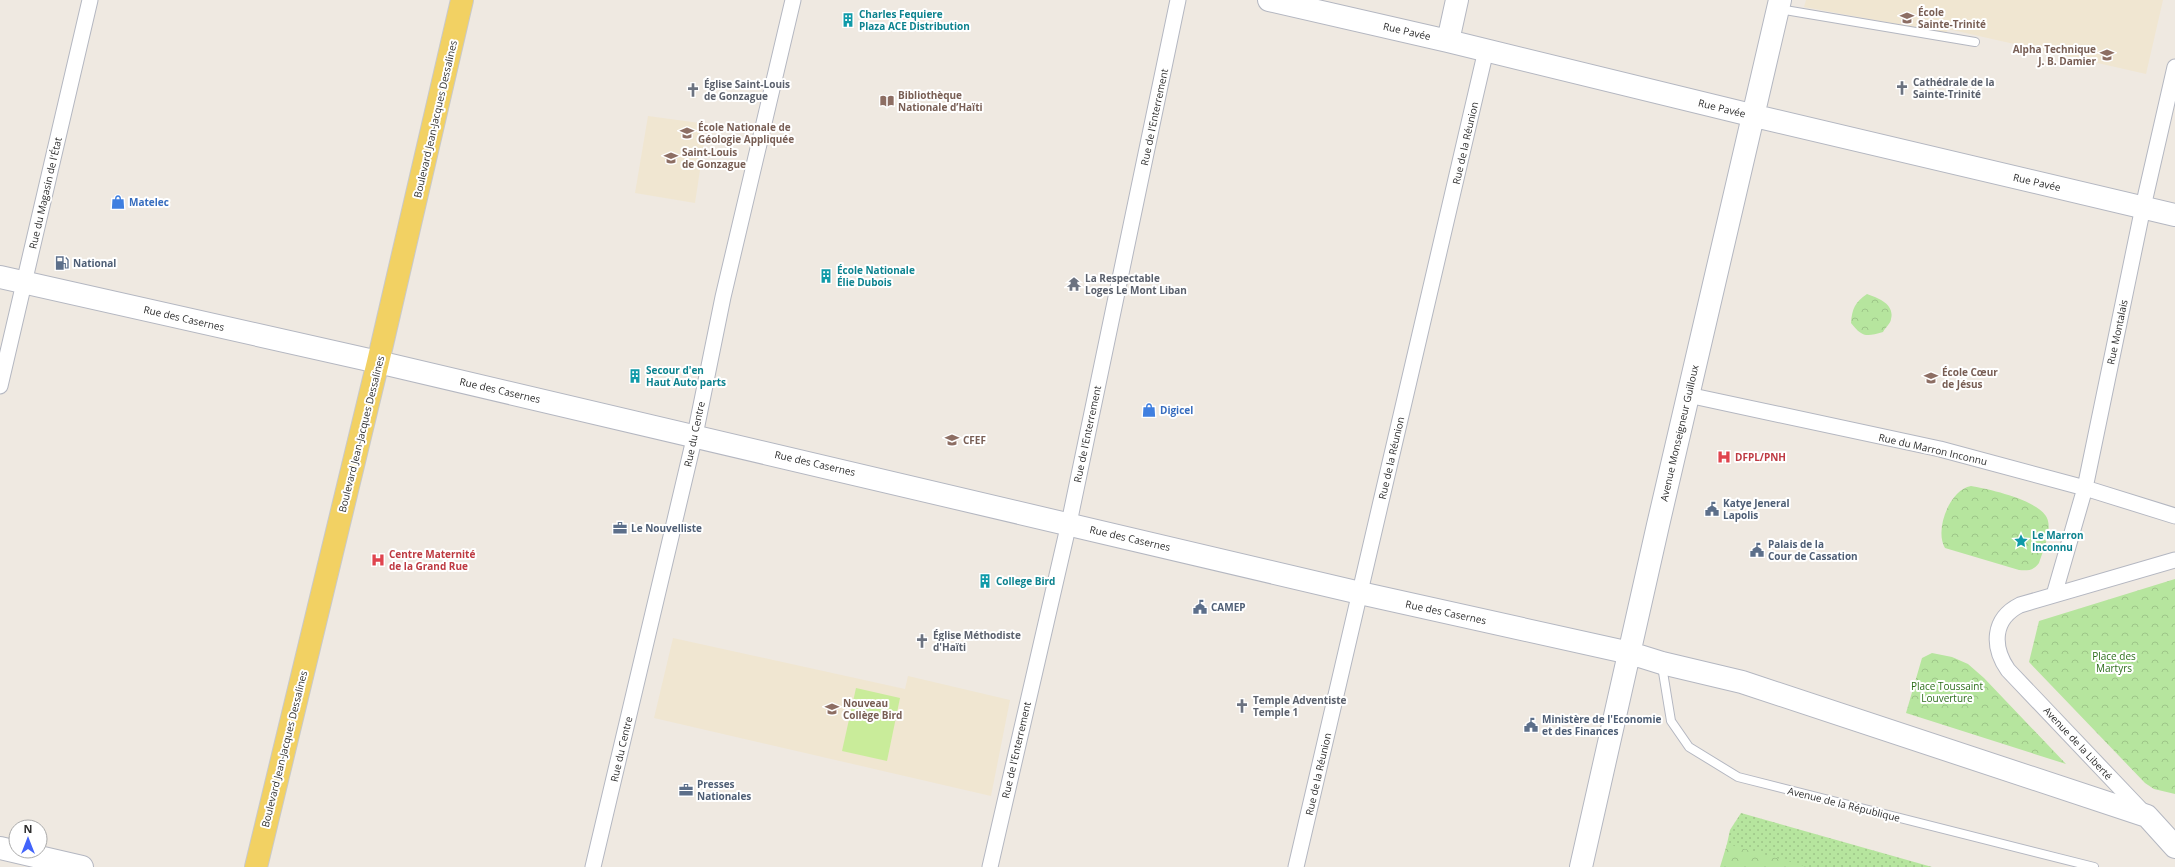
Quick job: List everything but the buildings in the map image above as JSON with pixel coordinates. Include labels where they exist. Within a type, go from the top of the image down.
[{"type":"main road","name":"Boulevard Jean-Jacques Dessalines","points":[[256,867],[378,362],[462,0]]},
{"type":"main road","name":"Rue Pavée","points":[[1269,0],[1486,50],[1755,116],[2175,215]]},
{"type":"main road","points":[[1448,41],[1457,0]]},
{"type":"main road","name":"Avenue Monseigneur Guilloux","points":[[1581,867],[1688,395],[1755,116],[1779,4]]},
{"type":"main road","name":"Rue des Casernes","points":[[0,277],[695,435],[1360,593],[1630,652]]},
{"type":"main road","points":[[1630,652],[1662,663],[1742,682],[2147,816]]},
{"type":"main road","name":"Avenue de la Liberté","points":[[2147,816],[2175,848]]},
{"type":"main road","points":[[0,848],[82,867]]},
{"type":"street","name":"Rue du Magasin de l'État","points":[[0,386],[90,0]]},
{"type":"street","name":"Rue du Centre","points":[[593,867],[695,435],[725,289],[793,0]]},
{"type":"street","name":"Rue de l'Enterrement","points":[[990,867],[1069,523],[1178,0]]},
{"type":"street","name":"Rue de la Réunion","points":[[1296,867],[1486,50]]},
{"type":"street","name":"Rue Montalais","points":[[2054,595],[2085,488],[2143,207],[2175,67]]},
{"type":"street","name":"Rue du Marron Inconnu","points":[[1688,395],[1940,449],[2085,488],[2175,516]]},
{"type":"street","points":[[2054,595],[2175,560]]},
{"type":"street","name":"Avenue de la Liberté","points":[[2054,595],[2011,610],[2005,615],[1996,638],[1998,651],[2008,670],[2147,816]]},
{"type":"lane","points":[[1779,4],[1975,42]]},
{"type":"lane","name":"Avenue de la République","points":[[1662,663],[1671,721],[1689,747],[1738,777],[2094,867]]},
{"type":"shaded area","name":"Alpha Technique J. B. Damier","points":[[1806,0],[2163,0],[2146,74],[1948,29],[1946,33],[1804,7]]},
{"type":"shaded area","name":"Saint-Louis de Gonzague","points":[[648,116],[707,124],[695,203],[635,193]]},
{"type":"shaded area","name":"Nouveau Collège Bird","points":[[673,638],[905,689],[908,676],[1010,700],[991,796],[654,718]]},
{"type":"green space","points":[[1867,294],[1885,302],[1892,314],[1891,321],[1883,332],[1872,335],[1865,335],[1861,333],[1851,323],[1855,306]]},
{"type":"green space","points":[[1971,486],[2015,497],[2027,502],[2044,514],[2049,526],[2048,536],[2039,563],[2033,569],[2019,570],[1945,548],[1941,531],[1946,511],[1957,494],[1963,489]]},
{"type":"green space","name":"Place des Martyrs","points":[[2175,579],[2175,794],[2154,789],[2145,783],[2029,662],[2039,621]]},
{"type":"green space","name":"Place Toussaint Louverture","points":[[1932,653],[1952,657],[1968,664],[1984,678],[2066,764],[1906,713],[1922,658]]},
{"type":"green space","points":[[856,688],[900,698],[887,761],[842,751]]},
{"type":"green space","points":[[1741,813],[1932,867],[1722,867],[1730,830]]},
{"type":"green space","points":[[1727,844],[1808,867],[1720,867]]},
{"type":"place","name":"École Sainte-Trinité","points":[[1907,18]]},
{"type":"place","name":"Charles Fequiere Plaza ACE Distribution","points":[[848,20]]},
{"type":"place","name":"Alpha Technique J. B. Damier","points":[[2107,55]]},
{"type":"place","name":"Cathédrale de la Sainte-Trinité","points":[[1902,88]]},
{"type":"place","name":"Église Saint-Louis de Gonzague","points":[[693,90]]},
{"type":"place","name":"Bibliothèque Nationale d’Haïti","points":[[887,101]]},
{"type":"place","name":"École Nationale de Géologie Appliquée","points":[[687,133]]},
{"type":"place","name":"Saint-Louis de Gonzague","points":[[671,158]]},
{"type":"place","name":"Matelec","points":[[118,202]]},
{"type":"place","name":"National","points":[[62,263]]},
{"type":"place","name":"École Nationale Élie Dubois","points":[[826,276]]},
{"type":"place","name":"La Respectable Loges Le Mont Liban","points":[[1074,284]]},
{"type":"place","name":"Secour d'en Haut Auto parts","points":[[635,376]]},
{"type":"place","name":"École Cœur de Jésus","points":[[1931,378]]},
{"type":"place","name":"Digicel","points":[[1149,410]]},
{"type":"place","name":"CFEF","points":[[952,440]]},
{"type":"place","name":"DFPL/PNH","points":[[1724,457]]},
{"type":"place","name":"Katye Jeneral Lapolis","points":[[1712,509]]},
{"type":"place","name":"Le Nouvelliste","points":[[620,528]]},
{"type":"place","name":"Le Marron Inconnu","points":[[2021,541]]},
{"type":"place","name":"Palais de la Cour de Cassation","points":[[1757,550]]},
{"type":"place","name":"Centre Maternité de la Grand Rue","points":[[378,560]]},
{"type":"place","name":"College Bird","points":[[985,581]]},
{"type":"place","name":"CAMEP","points":[[1200,607]]},
{"type":"place","name":"Église Méthodiste d'Haïti","points":[[922,641]]},
{"type":"place","name":"Temple Adventiste Temple 1","points":[[1242,706]]},
{"type":"place","name":"Nouveau Collège Bird","points":[[832,709]]},
{"type":"place","name":"Ministère de l'Economie et des Finances","points":[[1531,725]]},
{"type":"place","name":"Presses Nationales","points":[[686,790]]}]
